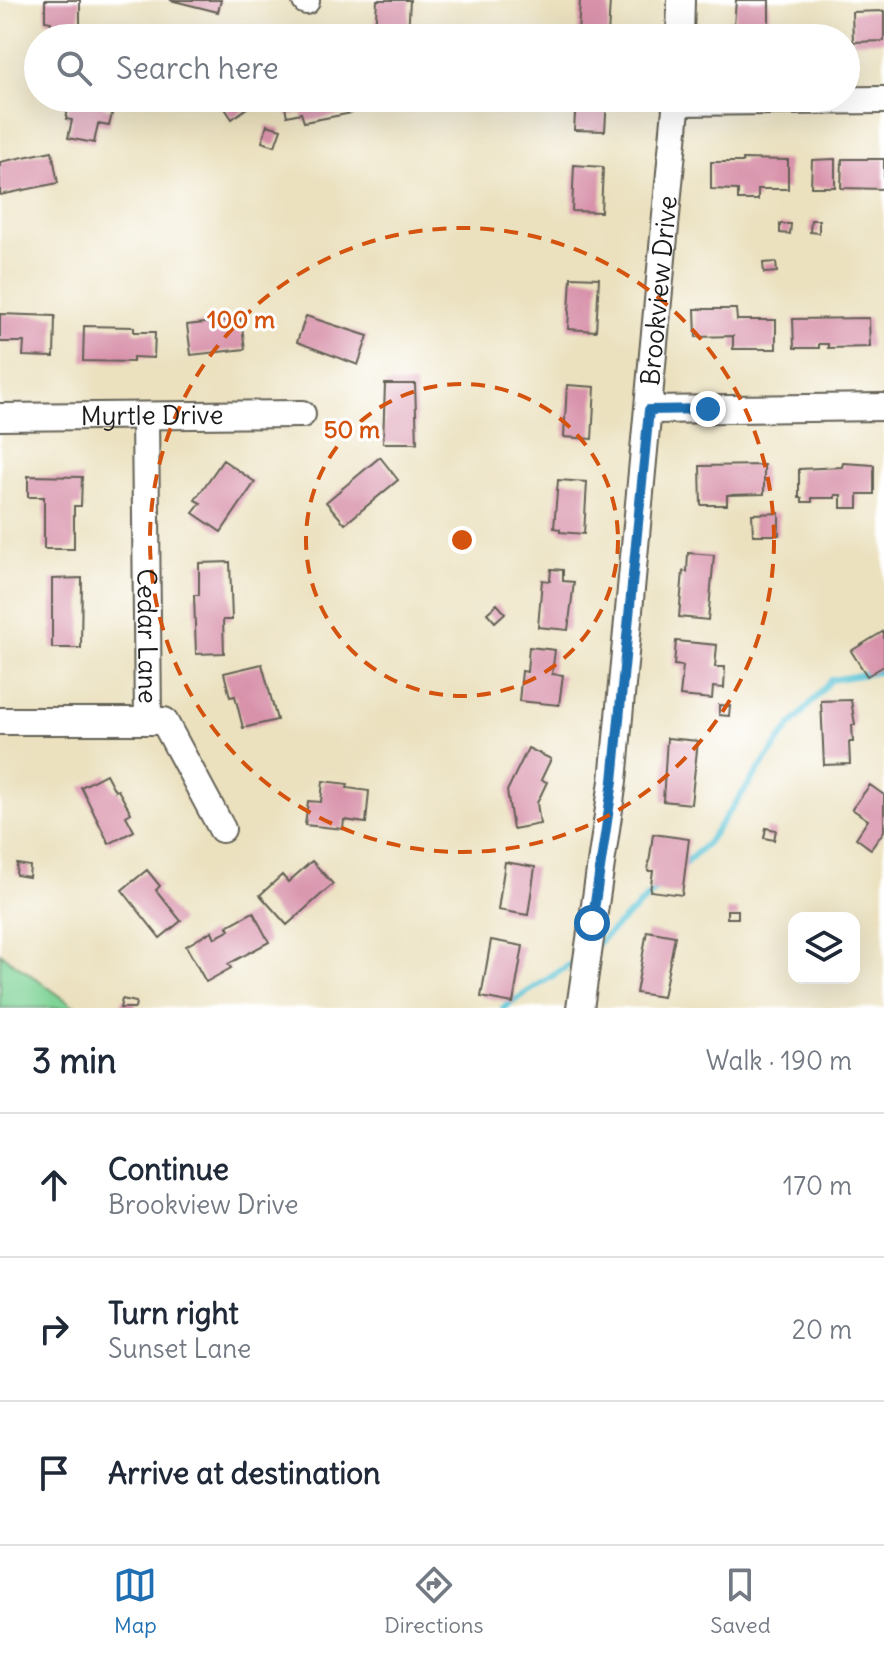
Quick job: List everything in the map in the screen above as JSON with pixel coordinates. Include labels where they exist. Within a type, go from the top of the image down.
[{"type":"street","points":[[680,24],[681,0]]},
{"type":"street","points":[[860,100],[884,100]]},
{"type":"street","name":"Brookview Drive","points":[[580,1008],[613,781],[676,112]]},
{"type":"street","points":[[649,410],[884,407]]},
{"type":"street","name":"Myrtle Drive","points":[[0,417],[302,414]]},
{"type":"street","name":"Cedar Lane","points":[[145,416],[148,720],[164,721],[222,829]]},
{"type":"street","points":[[0,721],[148,720]]},
{"type":"green space","points":[[0,953],[77,1008],[0,1008]]},
{"type":"building","points":[[45,0],[80,0],[80,24],[51,24],[45,21]]},
{"type":"building","points":[[170,0],[221,0],[218,12]]},
{"type":"building","points":[[377,0],[410,0],[409,24],[376,24]]},
{"type":"building","points":[[580,0],[610,0],[609,24],[579,24]]},
{"type":"building","points":[[736,0],[769,0],[769,24],[734,24]]},
{"type":"building","points":[[884,11],[884,41],[860,42],[860,24],[852,24],[852,12]]},
{"type":"building","points":[[67,112],[112,112],[109,126],[98,124],[94,143],[68,138],[72,120],[66,119]]},
{"type":"building","points":[[227,112],[242,112],[232,119]]},
{"type":"building","points":[[286,112],[352,113],[304,122],[301,113],[287,116]]},
{"type":"building","points":[[575,112],[606,112],[605,131],[574,130]]},
{"type":"building","points":[[267,125],[281,129],[275,146],[262,142]]},
{"type":"building","points":[[52,151],[58,183],[0,195],[0,162]]},
{"type":"building","points":[[743,159],[788,160],[788,189],[758,189],[758,200],[738,200],[738,190],[711,189],[711,162],[743,162]]},
{"type":"building","points":[[835,159],[835,187],[811,187],[812,160]]},
{"type":"building","points":[[842,159],[884,159],[884,189],[841,188]]},
{"type":"building","points":[[574,165],[603,167],[601,212],[572,211]]},
{"type":"building","points":[[811,220],[819,220],[819,233],[810,232]]},
{"type":"building","points":[[780,224],[791,224],[790,234],[780,233]]},
{"type":"building","points":[[776,262],[777,272],[764,273],[763,263]]},
{"type":"building","points":[[571,277],[599,278],[596,331],[568,329]]},
{"type":"building","points":[[695,309],[736,309],[737,320],[776,320],[776,349],[733,349],[733,336],[696,337]]},
{"type":"building","points":[[0,314],[55,316],[54,357],[23,356],[24,342],[0,342]]},
{"type":"building","points":[[306,316],[368,336],[358,365],[297,342]]},
{"type":"building","points":[[869,318],[870,347],[828,348],[828,344],[819,344],[819,348],[794,348],[793,319]]},
{"type":"building","points":[[241,319],[245,349],[191,355],[187,325]]},
{"type":"building","points":[[84,326],[134,327],[134,332],[155,332],[154,358],[133,357],[133,362],[83,361]]},
{"type":"building","points":[[385,384],[415,384],[417,443],[383,443]]},
{"type":"building","points":[[567,385],[595,387],[592,439],[564,437]]},
{"type":"building","points":[[380,457],[398,480],[345,524],[326,502]]},
{"type":"building","points":[[223,460],[255,482],[221,532],[193,513],[201,503],[195,500]]},
{"type":"building","points":[[843,463],[874,465],[874,494],[858,494],[858,508],[841,508],[841,495],[802,502],[799,498],[799,469],[842,467]]},
{"type":"building","points":[[764,465],[764,494],[727,495],[727,505],[701,505],[700,466]]},
{"type":"building","points":[[28,476],[82,477],[81,506],[74,506],[74,549],[44,549],[44,497],[28,497]]},
{"type":"building","points":[[558,480],[587,482],[584,534],[560,532],[560,529],[554,528]]},
{"type":"building","points":[[779,513],[779,535],[753,535],[752,514]]},
{"type":"building","points":[[688,553],[714,555],[708,620],[679,617],[683,571],[687,572]]},
{"type":"building","points":[[230,562],[232,620],[223,620],[224,653],[196,654],[194,595],[199,595],[199,563]]},
{"type":"building","points":[[551,569],[563,570],[563,581],[574,582],[568,630],[538,627],[542,580],[550,581]]},
{"type":"building","points":[[82,578],[81,648],[52,648],[52,579]]},
{"type":"building","points":[[497,604],[505,613],[495,622],[487,613]]},
{"type":"building","points":[[884,631],[884,666],[867,676],[851,651]]},
{"type":"building","points":[[676,641],[717,645],[715,667],[725,667],[724,688],[713,687],[712,699],[680,696],[683,666],[674,665]]},
{"type":"building","points":[[529,647],[555,650],[552,674],[563,675],[559,705],[519,701],[522,671],[527,672]]},
{"type":"building","points":[[262,664],[277,720],[243,728],[235,696],[230,697],[224,673]]},
{"type":"building","points":[[851,700],[855,725],[852,725],[853,742],[849,742],[850,764],[824,765],[821,701]]},
{"type":"building","points":[[719,705],[730,706],[729,716],[719,715]]},
{"type":"building","points":[[667,738],[698,741],[691,804],[663,801]]},
{"type":"building","points":[[528,748],[551,759],[541,780],[547,782],[537,803],[540,824],[513,829],[507,791]]},
{"type":"building","points":[[106,774],[131,813],[126,816],[134,831],[109,844],[81,787]]},
{"type":"building","points":[[323,781],[369,791],[366,823],[344,820],[343,829],[305,825],[308,801],[321,802]]},
{"type":"building","points":[[870,785],[884,795],[884,831],[871,849],[856,838],[868,820],[852,809]]},
{"type":"building","points":[[766,828],[776,830],[774,840],[764,838]]},
{"type":"building","points":[[653,834],[689,839],[682,895],[650,891],[653,871],[648,871]]},
{"type":"building","points":[[312,861],[333,884],[287,925],[260,895],[282,875],[288,882]]},
{"type":"building","points":[[505,862],[535,867],[528,915],[498,910]]},
{"type":"building","points":[[17,864],[30,866],[29,877],[16,875]]},
{"type":"building","points":[[147,870],[160,886],[156,890],[181,921],[160,938],[122,890]]},
{"type":"building","points":[[727,910],[738,910],[738,918],[727,918]]},
{"type":"building","points":[[253,912],[269,942],[228,964],[231,968],[206,982],[186,946],[212,931],[215,938],[230,930],[227,926]]},
{"type":"building","points":[[647,931],[675,936],[663,997],[636,993]]},
{"type":"building","points":[[491,940],[523,946],[513,1003],[481,997]]},
{"type":"building","points":[[122,999],[136,1002],[135,1008],[120,1008]]},
{"type":"waterway","points":[[681,867],[707,843],[788,729],[831,680],[884,671]]},
{"type":"waterway","points":[[598,943],[658,888]]},
{"type":"waterway","points":[[503,1008],[577,960]]},
{"type":"route","points":[[592,923],[613,781],[649,410],[708,409]]}]
